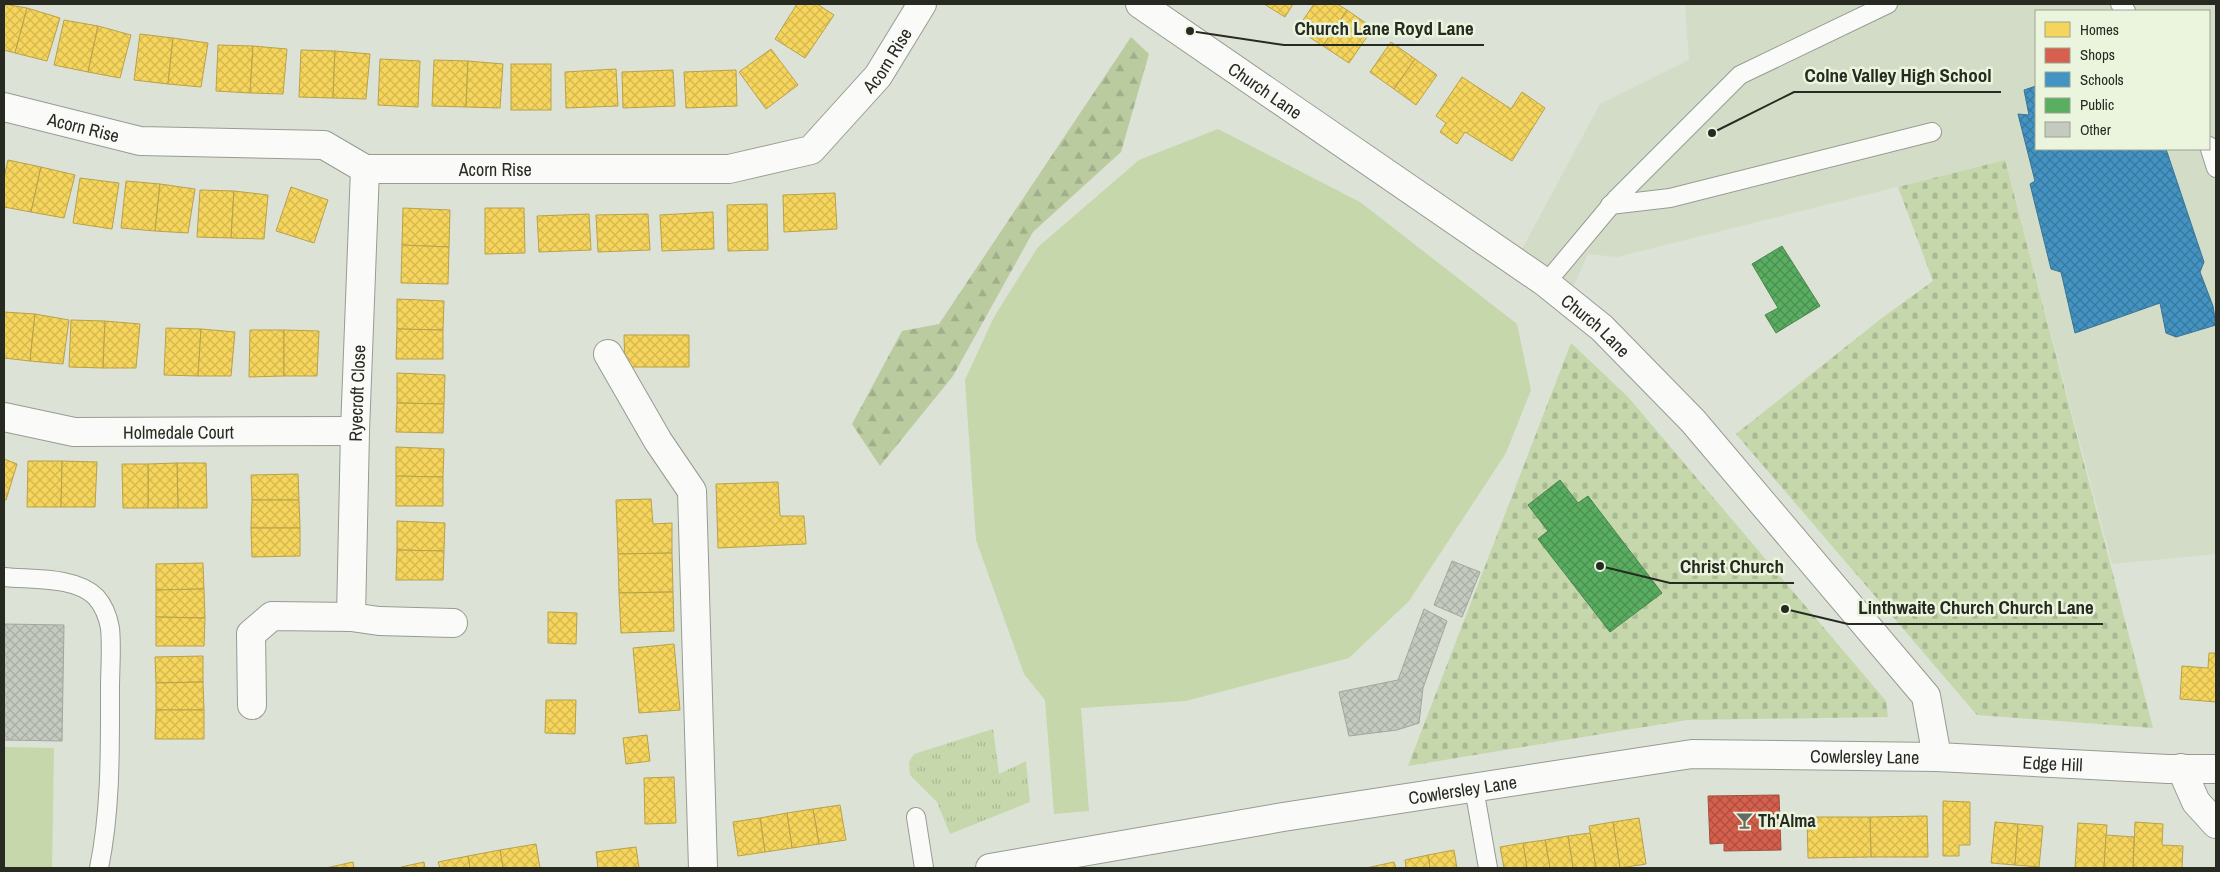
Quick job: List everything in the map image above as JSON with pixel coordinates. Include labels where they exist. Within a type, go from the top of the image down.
[{"type":"street","name":"Acorn Rise","points":[[4,108],[140,141],[324,145],[365,169],[729,169],[811,150],[878,76],[922,4]]},
{"type":"street","name":"Church Lane","points":[[1140,4],[1546,283],[1602,328],[1693,421],[1926,696],[1937,756]]},
{"type":"street","name":"Ryecroft Close","points":[[352,617],[355,431],[365,169]]},
{"type":"street","points":[[608,354],[658,441],[692,491],[703,868]]},
{"type":"street","name":"Holmedale Court","points":[[4,417],[74,432],[355,431]]},
{"type":"street","points":[[252,705],[251,634],[272,616],[352,617],[380,622],[454,623]]},
{"type":"street","name":"Cowlersley Lane","points":[[990,868],[1283,817],[1692,754],[1937,756]]},
{"type":"street","name":"Edge Hill","points":[[1937,756],[2174,769],[2216,769]]},
{"type":"street","points":[[2174,769],[2196,802],[2216,824]]},
{"type":"lane","points":[[1546,283],[1610,205],[1740,75],[1888,4]]},
{"type":"lane","points":[[1610,205],[1670,198],[1932,132]]},
{"type":"lane","points":[[2210,149],[2216,168]]},
{"type":"lane","points":[[4,578],[62,583],[79,587],[95,596],[105,611],[110,629],[110,714],[107,809],[99,868]]},
{"type":"lane","points":[[1474,788],[1488,868]]},
{"type":"lane","points":[[916,817],[924,868]]},
{"type":"shaded area","points":[[1685,4],[2216,4],[2216,554],[2112,564],[2005,160],[1617,257],[1588,254],[1571,292],[1521,251],[1600,104],[1689,60]]},
{"type":"green space","points":[[1131,37],[1149,54],[1121,152],[1033,232],[953,376],[880,466],[852,424],[902,331],[939,324]]},
{"type":"green space","points":[[1218,129],[1360,202],[1517,324],[1531,390],[1506,453],[1409,601],[1349,658],[1186,701],[1081,708],[1089,811],[1054,814],[1045,700],[1024,674],[976,540],[965,380],[994,317],[1038,247],[1139,160]]},
{"type":"green space","points":[[2005,160],[2153,728],[1977,715],[1736,434],[1882,318],[1933,281],[1898,187]]},
{"type":"green space","points":[[1571,343],[1628,397],[1886,701],[1888,717],[1687,720],[1408,766]]},
{"type":"green space","points":[[993,729],[999,774],[1026,761],[1030,802],[950,834],[937,802],[910,775],[909,762],[914,754]]},
{"type":"green space","points":[[4,747],[54,748],[52,868],[4,868]]},
{"type":"building: Homes","points":[[4,4],[27,8],[15,53],[4,50]]},
{"type":"building: Homes","points":[[797,4],[817,4],[834,15],[805,58],[775,39]]},
{"type":"building: Homes","points":[[1264,4],[1293,4],[1285,17]]},
{"type":"building: Homes","points":[[1314,4],[1337,4],[1347,10],[1323,46],[1297,29]]},
{"type":"building: Homes","points":[[27,8],[60,18],[47,61],[15,53]]},
{"type":"building: Homes","points":[[1347,10],[1373,28],[1349,63],[1323,46]]},
{"type":"building: Homes","points":[[64,20],[98,26],[88,72],[54,65]]},
{"type":"building: Homes","points":[[98,26],[131,35],[120,78],[88,72]]},
{"type":"building: Homes","points":[[140,34],[173,38],[168,84],[134,80]]},
{"type":"building: Homes","points":[[173,38],[208,43],[201,87],[168,84]]},
{"type":"building: Homes","points":[[1391,42],[1415,59],[1394,89],[1370,72]]},
{"type":"building: Homes","points":[[218,45],[253,46],[250,93],[216,91]]},
{"type":"building: Homes","points":[[253,46],[287,49],[283,94],[250,93]]},
{"type":"building: Homes","points":[[771,49],[798,85],[766,109],[739,72]]},
{"type":"building: Homes","points":[[301,50],[335,51],[333,98],[299,97]]},
{"type":"building: Homes","points":[[335,51],[370,54],[366,99],[333,98]]},
{"type":"building: Homes","points":[[380,59],[420,61],[418,107],[378,105]]},
{"type":"building: Homes","points":[[1415,59],[1437,75],[1416,105],[1394,89]]},
{"type":"building: Homes","points":[[434,60],[468,61],[466,107],[432,106]]},
{"type":"building: Homes","points":[[468,61],[503,64],[500,108],[466,107]]},
{"type":"building: Homes","points":[[511,64],[551,64],[551,110],[511,110]]},
{"type":"building: Homes","points":[[616,69],[618,106],[566,108],[565,72]]},
{"type":"building: Homes","points":[[673,70],[675,106],[623,108],[622,72]]},
{"type":"building: Homes","points":[[736,70],[737,106],[686,108],[684,72]]},
{"type":"building: Homes","points":[[1462,77],[1511,109],[1522,92],[1545,108],[1512,161],[1465,132],[1457,144],[1440,132],[1446,123],[1436,116]]},
{"type":"building: Homes","points":[[8,160],[41,167],[31,212],[4,207],[4,178]]},
{"type":"building: Homes","points":[[41,167],[75,175],[64,218],[31,212]]},
{"type":"building: Homes","points":[[80,178],[119,183],[112,229],[73,223]]},
{"type":"building: Homes","points":[[126,181],[160,184],[155,231],[121,228]]},
{"type":"building: Homes","points":[[160,184],[195,189],[188,233],[155,231]]},
{"type":"building: Homes","points":[[291,187],[328,200],[314,243],[276,231]]},
{"type":"building: Homes","points":[[200,190],[234,191],[231,238],[197,237]]},
{"type":"building: Homes","points":[[234,191],[268,195],[264,239],[231,238]]},
{"type":"building: Homes","points":[[835,193],[837,229],[784,232],[783,195]]},
{"type":"building: Homes","points":[[767,204],[768,250],[728,251],[727,205]]},
{"type":"building: Homes","points":[[403,208],[450,210],[449,247],[402,245]]},
{"type":"building: Homes","points":[[485,208],[524,208],[525,253],[485,254]]},
{"type":"building: Homes","points":[[713,212],[714,249],[662,251],[660,215]]},
{"type":"building: Homes","points":[[589,214],[591,250],[539,252],[537,216]]},
{"type":"building: Homes","points":[[648,214],[650,250],[598,252],[596,215]]},
{"type":"building: Homes","points":[[402,245],[449,247],[448,284],[401,283]]},
{"type":"building: Homes","points":[[397,299],[444,301],[443,330],[397,329]]},
{"type":"building: Homes","points":[[4,312],[35,314],[30,361],[4,358]]},
{"type":"building: Homes","points":[[35,314],[69,320],[63,364],[30,361]]},
{"type":"building: Homes","points":[[71,320],[105,321],[103,368],[69,367]]},
{"type":"building: Homes","points":[[105,321],[140,324],[136,368],[103,368]]},
{"type":"building: Homes","points":[[166,328],[201,329],[198,376],[164,375]]},
{"type":"building: Homes","points":[[201,329],[235,332],[231,376],[198,376]]},
{"type":"building: Homes","points":[[397,329],[443,330],[443,359],[396,359]]},
{"type":"building: Homes","points":[[250,330],[284,330],[284,376],[249,377]]},
{"type":"building: Homes","points":[[284,330],[319,331],[317,376],[284,376]]},
{"type":"building: Homes","points":[[624,335],[689,335],[689,367],[625,367]]},
{"type":"building: Homes","points":[[397,373],[445,375],[444,404],[397,403]]},
{"type":"building: Homes","points":[[397,403],[444,404],[443,433],[396,432]]},
{"type":"building: Homes","points":[[396,447],[444,449],[443,477],[396,476]]},
{"type":"building: Homes","points":[[4,459],[17,464],[6,500],[4,500]]},
{"type":"building: Homes","points":[[28,461],[62,461],[61,507],[27,507]]},
{"type":"building: Homes","points":[[62,461],[97,462],[95,507],[61,507]]},
{"type":"building: Homes","points":[[177,463],[206,463],[207,508],[178,508]]},
{"type":"building: Homes","points":[[177,463],[178,508],[148,508],[148,464]]},
{"type":"building: Homes","points":[[122,464],[148,464],[148,508],[123,508]]},
{"type":"building: Homes","points":[[298,474],[299,500],[252,500],[251,475]]},
{"type":"building: Homes","points":[[396,476],[443,477],[443,506],[396,506]]},
{"type":"building: Homes","points":[[778,482],[780,516],[804,516],[806,544],[718,548],[716,484]]},
{"type":"building: Homes","points":[[651,499],[653,524],[672,523],[672,553],[618,554],[616,500]]},
{"type":"building: Homes","points":[[252,500],[299,500],[300,528],[251,528]]},
{"type":"building: Homes","points":[[397,521],[445,523],[444,551],[397,550]]},
{"type":"building: Homes","points":[[251,528],[300,528],[300,556],[252,557]]},
{"type":"building: Homes","points":[[397,550],[444,551],[443,580],[396,580]]},
{"type":"building: Homes","points":[[672,553],[673,592],[619,593],[618,554]]},
{"type":"building: Homes","points":[[203,563],[204,589],[156,590],[156,564]]},
{"type":"building: Homes","points":[[204,589],[205,618],[156,617],[156,590]]},
{"type":"building: Homes","points":[[673,592],[674,631],[621,633],[619,593]]},
{"type":"building: Homes","points":[[548,612],[577,613],[576,644],[548,643]]},
{"type":"building: Homes","points":[[156,617],[205,618],[204,646],[156,646]]},
{"type":"building: Homes","points":[[674,644],[680,710],[639,713],[633,648]]},
{"type":"building: Homes","points":[[2209,653],[2216,653],[2216,702],[2180,699],[2182,666],[2208,668]]},
{"type":"building: Homes","points":[[203,656],[203,682],[156,683],[155,657]]},
{"type":"building: Homes","points":[[203,682],[204,710],[156,710],[156,683]]},
{"type":"building: Homes","points":[[546,700],[576,700],[575,734],[545,733]]},
{"type":"building: Homes","points":[[156,710],[204,710],[204,739],[155,739]]},
{"type":"building: Homes","points":[[647,735],[650,761],[626,764],[623,738]]},
{"type":"building: Homes","points":[[674,777],[676,823],[645,824],[644,778]]},
{"type":"building: Homes","points":[[1943,801],[1970,802],[1970,845],[1959,845],[1959,856],[1943,856]]},
{"type":"building: Homes","points":[[840,805],[846,840],[819,844],[813,809]]},
{"type":"building: Homes","points":[[813,809],[819,844],[792,848],[787,813]]},
{"type":"building: Homes","points":[[787,813],[792,848],[765,852],[760,818]]},
{"type":"building: Homes","points":[[1927,816],[1928,857],[1871,857],[1870,817]]},
{"type":"building: Homes","points":[[1807,817],[1870,817],[1871,857],[1808,858]]},
{"type":"building: Homes","points":[[760,818],[765,852],[738,856],[733,822]]},
{"type":"building: Homes","points":[[1639,818],[1646,864],[1620,868],[1613,822]]},
{"type":"building: Homes","points":[[1613,822],[1620,868],[1596,868],[1589,826]]},
{"type":"building: Homes","points":[[1995,822],[2018,824],[2015,865],[1991,863]]},
{"type":"building: Homes","points":[[2135,822],[2163,824],[2162,845],[2183,846],[2182,868],[2133,868]]},
{"type":"building: Homes","points":[[2078,823],[2107,825],[2104,868],[2075,868]]},
{"type":"building: Homes","points":[[2018,824],[2043,826],[2039,867],[2015,865]]},
{"type":"building: Homes","points":[[1590,833],[1596,868],[1573,868],[1568,836]]},
{"type":"building: Homes","points":[[2106,835],[2134,837],[2133,868],[2104,868]]},
{"type":"building: Homes","points":[[1568,836],[1573,868],[1550,868],[1545,840]]},
{"type":"building: Homes","points":[[1545,840],[1550,868],[1527,868],[1523,843]]},
{"type":"building: Homes","points":[[1523,843],[1527,868],[1504,868],[1500,847]]},
{"type":"building: Homes","points":[[536,844],[540,868],[503,868],[500,850]]},
{"type":"building: Homes","points":[[636,847],[639,868],[598,868],[596,852]]},
{"type":"building: Homes","points":[[500,850],[503,868],[470,868],[468,856]]},
{"type":"building: Homes","points":[[1454,850],[1457,868],[1430,868],[1428,855]]},
{"type":"building: Homes","points":[[1428,855],[1430,868],[1406,868],[1405,860]]},
{"type":"building: Homes","points":[[468,856],[470,868],[440,868],[438,862]]},
{"type":"building: Homes","points":[[353,862],[354,868],[326,868]]},
{"type":"building: Homes","points":[[424,862],[425,868],[401,868],[401,867]]},
{"type":"building: Homes","points":[[1394,862],[1396,868],[1366,868]]},
{"type":"building: Shops","name":"Th'Alma","points":[[1779,795],[1781,850],[1724,851],[1724,843],[1710,844],[1708,796]]},
{"type":"building: Schools","points":[[2035,86],[2035,150],[2166,150],[2204,262],[2200,272],[2213,306],[2216,325],[2176,337],[2166,333],[2160,303],[2075,333],[2061,272],[2051,269],[2030,184],[2035,181],[2018,114],[2029,115],[2024,90]]},
{"type":"building: Public","points":[[1782,246],[1820,306],[1776,333],[1765,315],[1778,308],[1752,264]]},
{"type":"building: Public","points":[[1560,480],[1578,503],[1588,496],[1662,593],[1610,632],[1538,539],[1548,531],[1528,505]]},
{"type":"building: Other","points":[[1452,561],[1480,572],[1462,617],[1434,605]]},
{"type":"building: Other","points":[[1424,609],[1447,621],[1423,688],[1419,723],[1397,730],[1349,736],[1339,692],[1398,680]]},
{"type":"building: Other","points":[[4,624],[64,625],[62,741],[4,740]]},
{"type":"place","name":"Church Lane Royd Lane","points":[[1190,31]]},
{"type":"place","name":"Colne Valley High School","points":[[1712,133]]},
{"type":"place","name":"Christ Church","points":[[1600,566]]},
{"type":"place","name":"Linthwaite Church Church Lane","points":[[1785,609]]},
{"type":"place","name":"Th'Alma","points":[[1744,820]]}]
